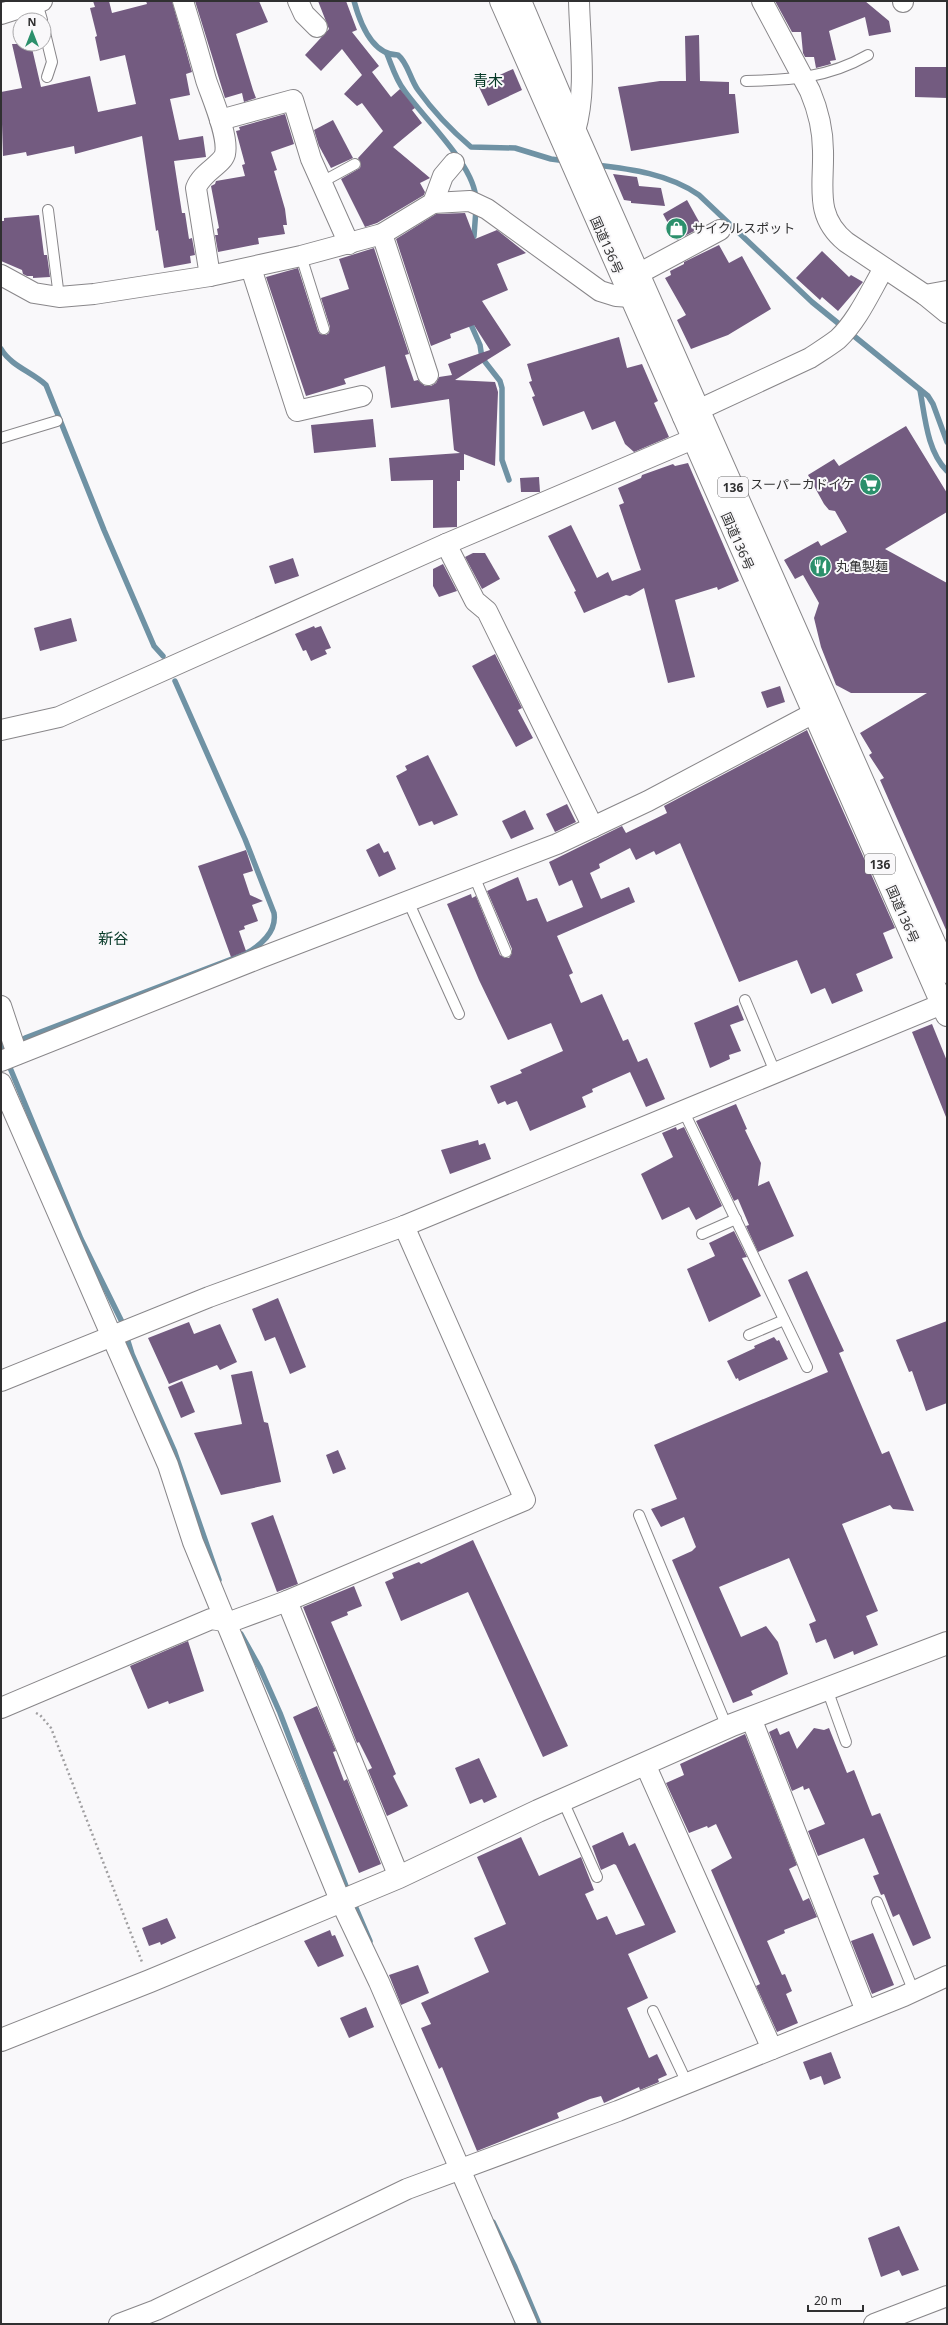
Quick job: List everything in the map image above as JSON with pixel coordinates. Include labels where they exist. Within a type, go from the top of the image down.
[{"type":"main road","name":"国道136号","points":[[501,1],[631,297],[691,413],[693,439],[947,972]]},
{"type":"main road","name":"国道136号","points":[[520,1],[638,274],[691,413],[821,709],[945,1009]]},
{"type":"main road","points":[[1,2040],[150,1981],[399,1877],[562,1801],[727,1727],[947,1643]]},
{"type":"street","points":[[184,1],[220,120],[225,154],[219,163],[200,178],[196,188],[210,276]]},
{"type":"street","points":[[298,1],[304,14],[317,28]]},
{"type":"street","points":[[575,131],[580,114],[582,96],[580,1]]},
{"type":"street","points":[[762,1],[804,79],[812,96],[821,126],[823,195],[828,222],[835,233],[925,295],[947,313]]},
{"type":"street","points":[[1,14],[40,8]]},
{"type":"street","points":[[220,120],[293,100],[311,159],[349,244]]},
{"type":"street","points":[[433,203],[443,176],[454,163]]},
{"type":"street","points":[[1,275],[34,293],[59,297],[94,294],[210,276],[252,268],[349,244],[382,234],[433,203],[470,201],[487,209],[600,291],[616,296],[631,297]]},
{"type":"street","points":[[638,274],[720,230]]},
{"type":"street","points":[[382,234],[428,375]]},
{"type":"street","points":[[252,268],[297,412],[362,396]]},
{"type":"street","points":[[691,413],[810,358],[838,338],[856,317],[884,268]]},
{"type":"street","points":[[925,295],[947,291]]},
{"type":"street","points":[[1,730],[59,717],[446,544],[693,439]]},
{"type":"street","points":[[446,544],[475,601],[487,611],[593,827]]},
{"type":"street","points":[[1,1006],[9,1057],[474,876],[593,827],[821,709]]},
{"type":"street","points":[[1,1381],[209,1297],[404,1226],[775,1072],[945,1009]]},
{"type":"street","points":[[1,1083],[168,1465],[193,1542],[225,1621],[348,1898],[379,1982],[527,2324]]},
{"type":"street","points":[[4,1707],[211,1619],[230,1622],[287,1601],[525,1500],[404,1226]]},
{"type":"street","points":[[287,1601],[399,1877]]},
{"type":"street","points":[[751,1718],[866,2011]]},
{"type":"street","points":[[645,1764],[772,2049]]},
{"type":"street","points":[[119,2324],[156,2310],[407,2189],[687,2084],[914,1992],[947,1976]]},
{"type":"street","points":[[874,2324],[913,2317],[947,2296]]},
{"type":"lane","points":[[47,77],[52,62],[50,52]]},
{"type":"lane","points":[[746,81],[804,79],[849,66],[868,55]]},
{"type":"lane","points":[[322,182],[355,164]]},
{"type":"lane","points":[[48,210],[59,297]]},
{"type":"lane","points":[[301,256],[324,329]]},
{"type":"lane","points":[[1,438],[57,421]]},
{"type":"lane","points":[[474,876],[506,952]]},
{"type":"lane","points":[[408,901],[459,1014]]},
{"type":"lane","points":[[745,1000],[775,1072]]},
{"type":"lane","points":[[683,1110],[807,1367]]},
{"type":"lane","points":[[702,1234],[736,1219]]},
{"type":"lane","points":[[749,1335],[784,1320]]},
{"type":"lane","points":[[639,1515],[727,1727]]},
{"type":"lane","points":[[827,1689],[846,1742]]},
{"type":"lane","points":[[562,1801],[597,1877]]},
{"type":"lane","points":[[877,1902],[914,1992]]},
{"type":"lane","points":[[653,2011],[687,2084]]},
{"type":"path","points":[[4,1707],[40,1715],[51,1728],[150,1981]]},
{"type":"building","points":[[93,1],[109,1],[112,13],[147,4],[146,1],[172,1],[192,72],[186,74],[190,95],[170,99],[179,140],[203,136],[206,157],[174,161],[182,213],[185,213],[189,239],[192,238],[195,255],[190,256],[191,263],[164,268],[158,230],[156,231],[142,136],[75,154],[74,146],[27,156],[26,152],[3,156],[1,92],[22,88],[14,52],[33,52],[41,87],[90,76],[98,112],[136,104],[125,55],[100,61],[95,37],[97,36],[90,8],[95,7]]},
{"type":"building","points":[[195,1],[259,1],[268,22],[236,34],[256,98],[244,102],[242,93],[225,98]]},
{"type":"building","points":[[318,1],[346,1],[357,30],[352,32],[379,66],[372,72],[391,97],[400,89],[415,108],[412,110],[422,123],[393,147],[430,178],[420,183],[425,192],[424,195],[377,223],[365,227],[341,179],[360,168],[361,164],[358,158],[383,131],[362,103],[357,106],[344,94],[362,75],[342,49],[321,71],[305,55],[329,29]]},
{"type":"building","points":[[775,1],[865,1],[889,21],[891,32],[869,36],[865,17],[829,31],[836,60],[830,61],[831,64],[816,68],[814,57],[805,57],[803,53],[801,32],[792,32]]},
{"type":"building","points":[[699,35],[700,81],[729,82],[729,94],[735,94],[739,133],[631,151],[618,87],[660,81],[686,81],[685,36]]},
{"type":"building","points":[[915,67],[947,67],[947,98],[915,97]]},
{"type":"building","points":[[513,69],[522,90],[488,106],[478,85]]},
{"type":"building","points":[[285,114],[294,144],[271,152],[277,170],[274,171],[285,209],[287,225],[283,225],[285,234],[258,238],[259,244],[218,252],[215,235],[218,235],[217,229],[219,228],[211,186],[215,184],[216,181],[245,176],[242,165],[245,164],[236,131],[240,130],[239,127]]},
{"type":"building","points":[[333,120],[353,158],[331,168],[319,146],[314,130]]},
{"type":"building","points":[[613,174],[637,177],[639,186],[661,188],[665,206],[631,203],[631,201],[624,200]]},
{"type":"building","points":[[687,200],[702,227],[677,240],[663,214]]},
{"type":"building","points":[[465,213],[475,239],[497,230],[526,253],[497,264],[508,290],[482,301],[511,345],[455,380],[495,382],[498,392],[495,466],[464,454],[464,470],[460,470],[460,481],[457,481],[457,527],[433,528],[433,480],[391,481],[389,458],[460,453],[454,450],[449,399],[391,408],[385,366],[344,379],[346,384],[306,396],[266,277],[298,268],[318,331],[320,334],[326,335],[329,333],[330,327],[321,298],[349,289],[339,259],[374,248],[409,354],[405,355],[414,381],[418,380],[425,386],[431,386],[436,383],[439,377],[452,375],[448,364],[490,350],[474,325],[450,334],[451,338],[431,346],[396,239],[436,214]]},
{"type":"building","points":[[39,215],[44,255],[47,255],[50,277],[33,278],[33,276],[23,274],[22,270],[1,261],[1,221],[4,221],[4,218]]},
{"type":"building","points":[[719,245],[729,263],[742,256],[771,309],[728,335],[691,349],[677,320],[686,315],[665,278],[671,275],[670,271],[684,264],[684,262]]},
{"type":"building","points":[[822,251],[849,277],[851,275],[863,282],[838,311],[822,297],[820,300],[796,278]]},
{"type":"building","points":[[619,337],[627,368],[642,364],[658,401],[654,403],[669,437],[634,452],[625,444],[615,421],[592,430],[584,411],[543,426],[532,397],[535,396],[529,382],[532,381],[527,364]]},
{"type":"building","points":[[373,419],[376,447],[314,453],[311,425]]},
{"type":"building","points":[[906,426],[947,493],[947,512],[885,549],[947,583],[947,932],[880,780],[884,778],[869,755],[872,753],[860,733],[927,693],[851,693],[836,685],[821,647],[814,618],[819,603],[803,575],[795,579],[784,560],[818,541],[821,546],[847,532],[835,511],[829,510],[824,504],[808,475],[834,459],[839,466]]},
{"type":"building","points":[[688,463],[739,581],[718,590],[717,587],[675,600],[695,677],[668,683],[644,588],[630,596],[626,595],[584,613],[574,592],[576,591],[548,536],[571,525],[597,578],[608,572],[612,581],[641,570],[619,505],[624,503],[618,488],[641,478],[642,475],[673,464],[675,466]]},
{"type":"building","points":[[539,477],[540,492],[521,492],[520,478]]},
{"type":"building","points":[[473,553],[485,553],[500,579],[482,589],[465,557]]},
{"type":"building","points":[[293,558],[299,576],[275,584],[269,566]]},
{"type":"building","points":[[443,564],[457,591],[439,597],[433,586],[433,569]]},
{"type":"building","points":[[71,618],[77,641],[40,651],[34,628]]},
{"type":"building","points":[[314,626],[315,628],[321,626],[331,648],[325,650],[327,654],[311,661],[306,650],[303,651],[295,634]]},
{"type":"building","points":[[495,654],[522,708],[518,710],[533,738],[516,747],[472,666]]},
{"type":"building","points":[[780,686],[785,702],[767,708],[761,692]]},
{"type":"building","points":[[807,730],[895,928],[883,933],[893,958],[856,974],[863,991],[832,1004],[825,988],[811,994],[797,960],[739,982],[680,843],[656,855],[654,851],[636,860],[630,848],[599,864],[600,868],[590,873],[601,899],[629,887],[635,902],[557,936],[573,973],[569,975],[581,1003],[602,994],[623,1041],[628,1039],[638,1062],[647,1058],[665,1099],[646,1107],[630,1072],[592,1089],[593,1092],[582,1097],[586,1107],[530,1131],[517,1101],[507,1105],[505,1101],[498,1104],[490,1086],[522,1073],[520,1070],[563,1051],[551,1023],[508,1040],[479,980],[447,904],[471,894],[472,898],[476,896],[500,955],[505,958],[509,958],[512,953],[512,949],[487,891],[518,877],[527,901],[537,898],[547,922],[583,907],[572,880],[559,886],[549,862],[622,826],[626,833],[667,813],[664,806]]},
{"type":"building","points":[[428,755],[458,815],[434,825],[432,821],[419,826],[396,776],[407,770],[405,766]]},
{"type":"building","points":[[567,804],[576,822],[555,832],[546,814]]},
{"type":"building","points":[[525,810],[534,829],[511,839],[502,821]]},
{"type":"building","points":[[379,843],[384,853],[388,851],[396,869],[379,877],[366,850]]},
{"type":"building","points":[[246,850],[253,871],[243,874],[250,895],[263,901],[252,905],[258,921],[244,926],[245,929],[239,931],[246,951],[231,957],[198,866]]},
{"type":"building","points":[[738,1005],[744,1020],[730,1025],[741,1051],[729,1055],[730,1059],[710,1068],[694,1023]]},
{"type":"building","points":[[932,1024],[947,1061],[946,1117],[912,1032]]},
{"type":"building","points":[[736,1104],[747,1129],[745,1130],[761,1163],[758,1186],[769,1181],[794,1236],[758,1252],[746,1226],[749,1225],[738,1199],[734,1201],[696,1121]]},
{"type":"building","points":[[676,1127],[677,1130],[684,1127],[722,1206],[696,1220],[689,1207],[662,1220],[641,1174],[673,1157],[662,1133]]},
{"type":"building","points":[[478,1140],[479,1145],[485,1143],[491,1159],[450,1174],[441,1150]]},
{"type":"building","points":[[734,1231],[747,1257],[742,1258],[761,1296],[709,1322],[687,1269],[715,1256],[709,1243]]},
{"type":"building","points":[[807,1271],[844,1351],[839,1353],[882,1454],[889,1451],[914,1511],[893,1509],[890,1505],[842,1524],[878,1611],[866,1616],[878,1645],[854,1655],[853,1651],[834,1659],[826,1639],[816,1643],[809,1624],[816,1621],[789,1558],[719,1587],[741,1637],[766,1626],[778,1642],[788,1674],[751,1691],[753,1695],[733,1703],[672,1560],[692,1551],[696,1547],[684,1517],[661,1527],[651,1509],[677,1499],[654,1445],[828,1372],[788,1280]]},
{"type":"building","points":[[278,1298],[306,1367],[290,1374],[275,1337],[265,1341],[252,1309]]},
{"type":"building","points":[[947,1321],[947,1403],[926,1411],[912,1371],[909,1372],[896,1340]]},
{"type":"building","points":[[189,1322],[194,1334],[220,1324],[237,1362],[220,1370],[217,1365],[169,1384],[148,1338]]},
{"type":"building","points":[[774,1337],[777,1341],[779,1340],[788,1359],[739,1381],[738,1378],[736,1379],[727,1361]]},
{"type":"building","points":[[252,1371],[264,1422],[268,1423],[281,1482],[221,1495],[194,1433],[242,1424],[231,1375]]},
{"type":"building","points":[[182,1381],[195,1412],[181,1418],[168,1387]]},
{"type":"building","points":[[338,1450],[346,1469],[333,1474],[326,1455]]},
{"type":"building","points":[[273,1515],[298,1584],[277,1592],[251,1523]]},
{"type":"building","points":[[473,1540],[568,1746],[543,1757],[468,1592],[401,1621],[385,1582],[394,1578],[392,1573],[419,1562],[421,1564]]},
{"type":"building","points":[[354,1586],[362,1606],[347,1612],[348,1615],[331,1622],[396,1774],[393,1776],[408,1806],[387,1816],[368,1770],[372,1768],[359,1742],[357,1743],[303,1607]]},
{"type":"building","points":[[188,1641],[204,1691],[169,1704],[168,1701],[148,1709],[130,1666]]},
{"type":"building","points":[[317,1706],[336,1751],[333,1752],[344,1781],[347,1779],[381,1864],[359,1873],[293,1717]]},
{"type":"building","points":[[777,1728],[780,1735],[789,1731],[797,1749],[814,1728],[824,1730],[829,1728],[847,1773],[854,1770],[872,1816],[880,1813],[931,1938],[913,1946],[899,1914],[893,1917],[884,1894],[881,1895],[873,1876],[879,1874],[864,1838],[818,1856],[808,1831],[825,1824],[809,1788],[804,1790],[803,1786],[792,1791],[769,1732]]},
{"type":"building","points":[[745,1734],[797,1865],[789,1869],[803,1901],[809,1898],[817,1917],[784,1930],[785,1933],[767,1941],[782,1975],[785,1974],[792,1991],[786,1994],[798,2023],[777,2032],[756,1986],[760,1984],[711,1870],[732,1858],[716,1824],[708,1828],[707,1826],[689,1833],[666,1783],[684,1775],[680,1764]]},
{"type":"building","points":[[479,1758],[497,1797],[484,1803],[482,1799],[470,1804],[455,1768]]},
{"type":"building","points":[[623,1832],[629,1846],[635,1843],[676,1932],[628,1954],[648,1998],[627,2008],[649,2058],[657,2054],[667,2075],[658,2079],[659,2082],[640,2090],[639,2087],[604,2103],[601,2096],[590,2099],[557,2113],[559,2118],[477,2151],[442,2067],[439,2069],[421,2028],[431,2024],[421,2003],[489,1972],[474,1938],[506,1924],[477,1857],[521,1837],[539,1876],[581,1857],[594,1890],[585,1894],[597,1920],[607,1916],[616,1935],[645,1925],[616,1865],[614,1864],[601,1870],[592,1846]]},
{"type":"building","points":[[167,1918],[176,1938],[161,1945],[160,1942],[149,1946],[142,1928]]},
{"type":"building","points":[[330,1930],[332,1936],[335,1935],[344,1956],[318,1967],[304,1941]]},
{"type":"building","points":[[873,1933],[894,1985],[872,1994],[851,1941]]},
{"type":"building","points":[[418,1965],[429,1993],[401,2005],[389,1975]]},
{"type":"building","points":[[366,2007],[374,2027],[349,2038],[340,2018]]},
{"type":"building","points":[[831,2052],[841,2078],[824,2085],[821,2076],[810,2080],[803,2062]]},
{"type":"building","points":[[899,2226],[919,2270],[902,2276],[899,2270],[881,2277],[868,2238]]},
{"type":"waterway","points":[[354,1],[364,28],[374,44],[381,50],[389,54],[398,55],[401,58],[407,67],[415,86],[424,98],[456,134],[471,147],[515,148],[551,159],[566,161]]},
{"type":"waterway","points":[[387,54],[394,73],[401,86],[458,157],[473,186],[476,200]]},
{"type":"waterway","points":[[596,165],[623,168],[662,177],[699,195],[812,302],[928,396],[933,404],[947,442]]},
{"type":"waterway","points":[[471,241],[474,236],[476,209]]},
{"type":"waterway","points":[[469,320],[480,345],[482,358],[500,381],[502,388],[502,460],[509,480]]},
{"type":"waterway","points":[[1,349],[10,360],[46,385],[104,530],[154,646],[163,656]]},
{"type":"waterway","points":[[920,390],[925,422],[931,444],[940,463],[947,471]]},
{"type":"waterway","points":[[25,1038],[245,954],[262,943],[273,926],[274,913],[245,839],[175,681]]},
{"type":"waterway","points":[[1,1046],[81,1239],[122,1322],[132,1354],[174,1450],[219,1580]]},
{"type":"waterway","points":[[241,1634],[260,1668],[280,1713],[349,1894]]},
{"type":"waterway","points":[[353,1901],[370,1941]]},
{"type":"waterway","points":[[493,2222],[515,2267],[539,2324]]},
{"type":"place","name":"サイクルスポット","points":[[677,228]]},
{"type":"place","name":"スーパーカドイケ","points":[[870,484]]},
{"type":"place","name":"丸亀製麺","points":[[820,566]]},
{"type":"district","name":"青木","points":[[488,80]]},
{"type":"district","name":"新谷","points":[[113,938]]}]
